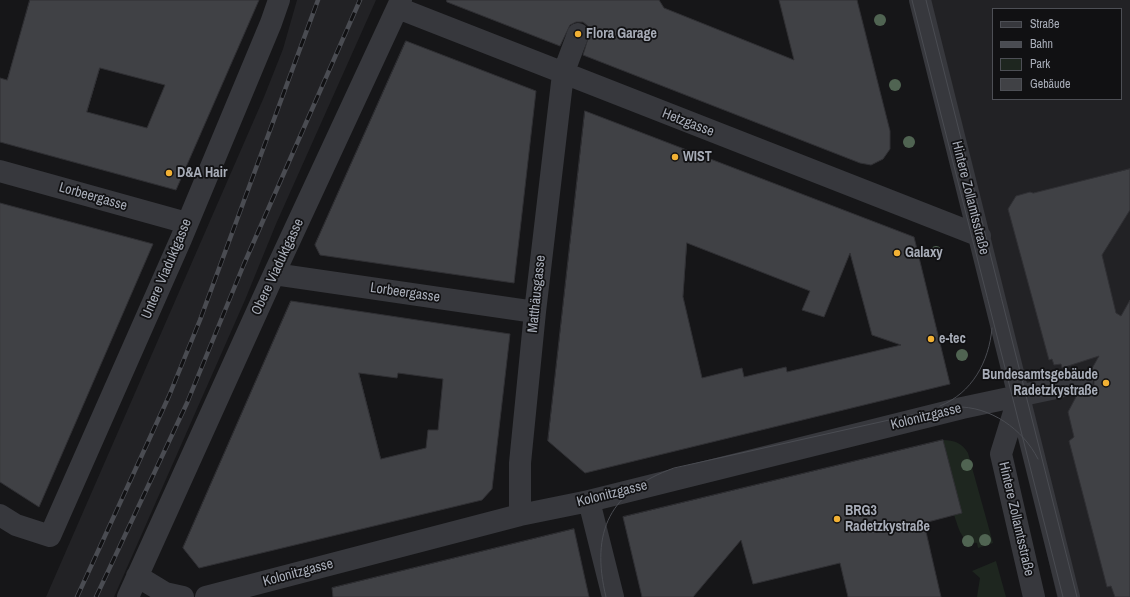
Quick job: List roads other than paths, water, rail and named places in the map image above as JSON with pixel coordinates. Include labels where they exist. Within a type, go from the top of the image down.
[{"type":"street","name":"Untere Viaduktgasse","points":[[0,515],[16,525],[50,536],[187,224],[271,23],[279,0]]},
{"type":"street","name":"Hintere Zollamtsstraße","points":[[920,0],[1069,597]]},
{"type":"street","name":"Hetzgasse","points":[[399,4],[563,74],[980,236]]},
{"type":"street","name":"Obere Viaduktgasse","points":[[128,597],[274,274],[399,4]]},
{"type":"street","name":"Matthäusgasse","points":[[520,515],[520,463],[535,312],[563,74],[578,34]]},
{"type":"street","name":"Lorbeergasse","points":[[0,171],[187,224]]},
{"type":"street","name":"Lorbeergasse","points":[[274,274],[535,312]]},
{"type":"street","name":"Kolonitzgasse","points":[[206,597],[520,515],[589,501],[962,408],[1082,381]]},
{"type":"street","name":"Hintere Zollamtsstraße","points":[[1019,396],[1001,454],[1034,597]]},
{"type":"street","points":[[589,501],[613,597]]},
{"type":"street","points":[[137,576],[165,593],[183,597]]},
{"type":"tram line","points":[[912,0],[1063,597]]},
{"type":"tram line","points":[[926,0],[1077,597]]},
{"type":"tram line","points":[[940,406],[961,393],[970,385],[977,375],[987,353],[992,328]]},
{"type":"tram line","points":[[606,597],[602,573],[601,552],[604,533],[610,516],[620,502],[634,489],[652,477],[674,468],[934,410],[956,407],[981,410],[1004,421],[1024,438],[1038,459]]},
{"type":"railway","points":[[77,597],[169,396],[200,320],[318,0]]},
{"type":"railway","points":[[96,597],[187,403],[244,264],[360,0]]},
{"type":"place","name":"Flora Garage","points":[[578,34]]},
{"type":"place","name":"WIST","points":[[675,157]]},
{"type":"place","name":"D&A Hair","points":[[169,173]]},
{"type":"place","name":"Galaxy","points":[[897,253]]},
{"type":"place","name":"e-tec","points":[[931,339]]},
{"type":"place","name":"Bundesamtsgebäude Radetzkystraße","points":[[1106,383]]},
{"type":"place","name":"BRG3 Radetzkystraße","points":[[837,519]]}]
